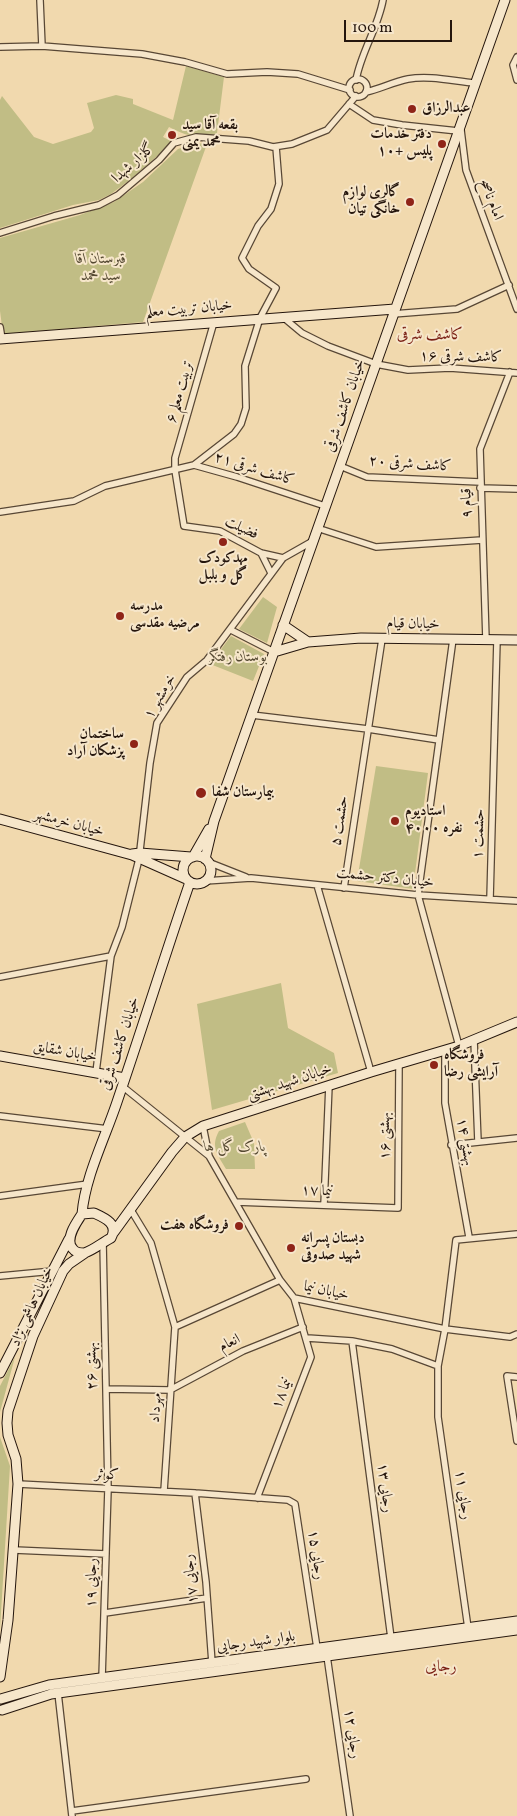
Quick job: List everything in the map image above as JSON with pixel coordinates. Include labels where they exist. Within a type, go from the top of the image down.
[{"type":"main road","name":"خیابان کاشف شرقی","points":[[214,821],[504,0]]},
{"type":"main road","name":"خیابان تربیت معلم","points":[[1,339],[379,310],[393,315]]},
{"type":"main road","points":[[283,625],[308,642]]},
{"type":"main road","name":"خیابان قیام","points":[[274,652],[308,642],[361,638],[517,640]]},
{"type":"main road","name":"خیابان خرمشهر","points":[[0,819],[137,856]]},
{"type":"main road","points":[[137,856],[195,884],[205,881],[210,870],[206,861],[214,821]]},
{"type":"main road","points":[[188,881],[184,875],[183,867],[192,857],[214,821]]},
{"type":"main road","points":[[137,856],[192,857],[206,861]]},
{"type":"main road","name":"خیابان کاشف شرقی","points":[[82,1214],[83,1200],[88,1184],[124,1082],[188,881]]},
{"type":"main road","name":"خیابان شهید بهشتی","points":[[114,1232],[184,1137],[203,1126],[329,1085],[459,1046],[517,1022]]},
{"type":"main road","name":"خیابان شقایق","points":[[0,1056],[96,1072],[124,1082]]},
{"type":"main road","points":[[0,1373],[52,1271],[82,1214],[94,1213],[113,1225],[114,1232],[111,1238],[85,1253],[73,1250],[69,1239]]},
{"type":"main road","name":"خیابان هاشمی نژاد","points":[[0,1677],[8,1620],[18,1484],[16,1459],[8,1435],[8,1411],[33,1336],[63,1271],[69,1264],[85,1253]]},
{"type":"main road","name":"بلوار شهید رجایی","points":[[1,1711],[49,1685],[517,1621]]},
{"type":"main road","name":"بلوار شهید رجایی","points":[[1,1699],[58,1693],[517,1630]]},
{"type":"main road","points":[[1,1699],[3,1705],[1,1711]]},
{"type":"street","points":[[40,0],[42,46]]},
{"type":"street","points":[[350,90],[350,85],[356,80],[360,62],[376,26],[383,0]]},
{"type":"street","points":[[0,47],[42,46],[142,54],[185,62],[227,74],[267,72],[298,74],[350,90],[356,96],[362,96],[366,92],[382,89],[407,79],[424,77],[475,83]]},
{"type":"street","points":[[517,56],[513,66],[517,80]]},
{"type":"street","points":[[356,80],[362,80],[366,84],[366,92]]},
{"type":"street","name":"گلزار شهدا","points":[[0,233],[106,201],[118,195],[160,160],[174,143],[196,137],[249,141],[273,147],[292,144],[327,130],[356,96]]},
{"type":"street","points":[[349,104],[373,120],[402,125],[459,129]]},
{"type":"street","name":"امام ناصح","points":[[459,129],[466,170],[509,285],[515,295],[517,308]]},
{"type":"street","points":[[194,465],[234,434],[241,424],[246,408],[245,366],[260,318],[276,288],[249,269],[242,258],[258,226],[271,209],[279,184],[276,147]]},
{"type":"street","points":[[393,315],[457,309],[509,285]]},
{"type":"street","name":"کاشف شرقی ۱۶","points":[[283,316],[302,333],[342,352],[376,364],[408,370],[450,368],[517,373]]},
{"type":"street","name":"تربیت معلم ۶","points":[[175,470],[175,458],[214,322]]},
{"type":"street","points":[[0,327],[1,339]]},
{"type":"street","name":"قیام ۹","points":[[486,640],[480,449],[510,372]]},
{"type":"street","name":"کاشف شرقی ۲۱","points":[[0,512],[83,498],[105,486],[194,465],[326,506]]},
{"type":"street","name":"کاشف شرقی ۲۰","points":[[340,466],[367,477],[517,489]]},
{"type":"street","name":"فضیلت","points":[[175,470],[184,526],[220,531],[262,553],[283,558]]},
{"type":"street","points":[[317,528],[376,547],[482,540]]},
{"type":"street","points":[[274,652],[230,630],[283,558],[312,541]]},
{"type":"street","points":[[262,553],[271,573]]},
{"type":"street","name":"خرمشهر ۱","points":[[96,1072],[111,956],[122,928],[137,856],[157,722],[187,678],[207,660],[230,630]]},
{"type":"street","name":"حشمت ۵","points":[[344,888],[382,638]]},
{"type":"street","points":[[453,640],[418,896],[459,1046]]},
{"type":"street","name":"حشمت ۱","points":[[490,899],[497,640]]},
{"type":"street","points":[[252,715],[439,740]]},
{"type":"street","points":[[206,861],[251,878]]},
{"type":"street","points":[[205,881],[251,878]]},
{"type":"street","name":"خیابان دکتر حشمت","points":[[251,878],[418,896],[517,900]]},
{"type":"street","points":[[317,885],[371,1072]]},
{"type":"street","points":[[0,977],[111,956]]},
{"type":"street","points":[[474,1040],[478,1142]]},
{"type":"street","name":"بهشتی ۱۴","points":[[445,1050],[445,1103],[469,1237]]},
{"type":"street","name":"بهشتی ۱۶","points":[[398,1208],[399,1064]]},
{"type":"street","name":"خیابان نیما","points":[[124,1082],[184,1137],[209,1156]]},
{"type":"street","points":[[324,1205],[329,1085]]},
{"type":"street","points":[[0,1116],[108,1129]]},
{"type":"street","name":"خیابان نیما","points":[[203,1126],[209,1156],[280,1280],[294,1298],[445,1329],[517,1338]]},
{"type":"street","points":[[452,1145],[517,1138]]},
{"type":"street","points":[[0,1196],[88,1184]]},
{"type":"street","name":"نیما ۱۷","points":[[236,1202],[398,1208]]},
{"type":"street","points":[[131,1210],[151,1243],[175,1327],[280,1280]]},
{"type":"street","points":[[469,1237],[517,1234]]},
{"type":"street","name":"رجایی ۱۱","points":[[468,1628],[438,1417],[438,1366],[445,1329],[456,1240],[469,1237]]},
{"type":"street","name":"بهشتی ۲۶","points":[[104,1242],[108,1489]]},
{"type":"street","points":[[0,1276],[63,1271]]},
{"type":"street","name":"نیما ۱۸","points":[[257,1498],[311,1357],[294,1298]]},
{"type":"street","name":"مهرداد","points":[[164,1491],[175,1327]]},
{"type":"street","name":"انعام","points":[[170,1390],[243,1351],[303,1327]]},
{"type":"street","points":[[510,1337],[517,1334]]},
{"type":"street","points":[[307,1338],[352,1341],[392,1349],[438,1366]]},
{"type":"street","name":"رجایی ۱۳","points":[[352,1341],[391,1638]]},
{"type":"street","points":[[517,1377],[507,1376],[517,1441]]},
{"type":"street","points":[[106,1389],[170,1390]]},
{"type":"street","name":"کوثر","points":[[18,1484],[195,1492],[257,1498]]},
{"type":"street","name":"رجایی ۱۹","points":[[102,1678],[108,1489]]},
{"type":"street","name":"رجایی ۱۷","points":[[195,1492],[212,1663]]},
{"type":"street","name":"رجایی ۱۵","points":[[257,1498],[288,1500],[295,1504],[316,1648]]},
{"type":"street","points":[[14,1550],[106,1554]]},
{"type":"street","points":[[105,1612],[207,1598]]},
{"type":"street","name":"رجایی ۱۲","points":[[326,1656],[350,1816]]},
{"type":"street","points":[[58,1693],[72,1813],[306,1779]]},
{"type":"green space","points":[[186,66],[224,77],[217,133],[199,137],[169,127],[163,137],[173,142],[111,194],[99,200],[73,205],[0,228],[0,100],[2,96],[34,137],[53,144],[91,132],[94,128],[87,103],[116,95],[133,99],[133,104],[173,120]]},
{"type":"green space","name":"قبرستان آقا سید محمد","points":[[195,143],[207,144],[143,322],[3,334],[0,311],[0,238],[80,215],[114,202],[143,182],[178,149]]},
{"type":"green space","name":"بوستان رفتگر","points":[[263,597],[277,607],[267,643],[239,629]]},
{"type":"green space","name":"بوستان رفتگر","points":[[231,636],[264,654],[253,681],[210,664]]},
{"type":"green space","name":"استادیوم ۴۰۰۰ نفره","points":[[376,766],[428,773],[413,889],[357,881]]},
{"type":"green space","points":[[281,983],[288,1028],[334,1053],[338,1073],[212,1110],[197,1004]]},
{"type":"green space","name":"پارک گل ها","points":[[245,1122],[254,1143],[255,1169],[226,1169],[216,1151],[216,1137],[219,1131]]},
{"type":"green space","points":[[15,1357],[0,1412],[0,1386]]},
{"type":"green space","points":[[0,1437],[10,1466],[0,1629]]},
{"type":"place","name":"عبدالرزاق","points":[[412,109]]},
{"type":"place","name":"بقعه آقا سید محمد یمنی","points":[[172,135]]},
{"type":"place","name":"دفتر خدمات پلیس +۱۰","points":[[442,144]]},
{"type":"place","name":"گالری لوازم خانگی تیان","points":[[410,202]]},
{"type":"place","name":"مهدکودک گل و بلبل","points":[[223,542]]},
{"type":"place","name":"مدرسه مرضیه مقدسی","points":[[120,616]]},
{"type":"place","name":"ساختمان پزشکان آراد","points":[[134,744]]},
{"type":"place","name":"بیمارستان شفا","points":[[201,793]]},
{"type":"place","name":"استادیوم ۴۰۰۰ نفره","points":[[395,821]]},
{"type":"place","name":"فروشگاه آرایشی رضا","points":[[434,1065]]},
{"type":"place","name":"فروشگاه هفت","points":[[239,1226]]},
{"type":"place","name":"دبستان پسرانه شهید صدوقی","points":[[291,1248]]},
{"type":"district","name":"کاشف شرقی","points":[[430,336]]},
{"type":"district","name":"رجایی","points":[[441,1668]]}]
